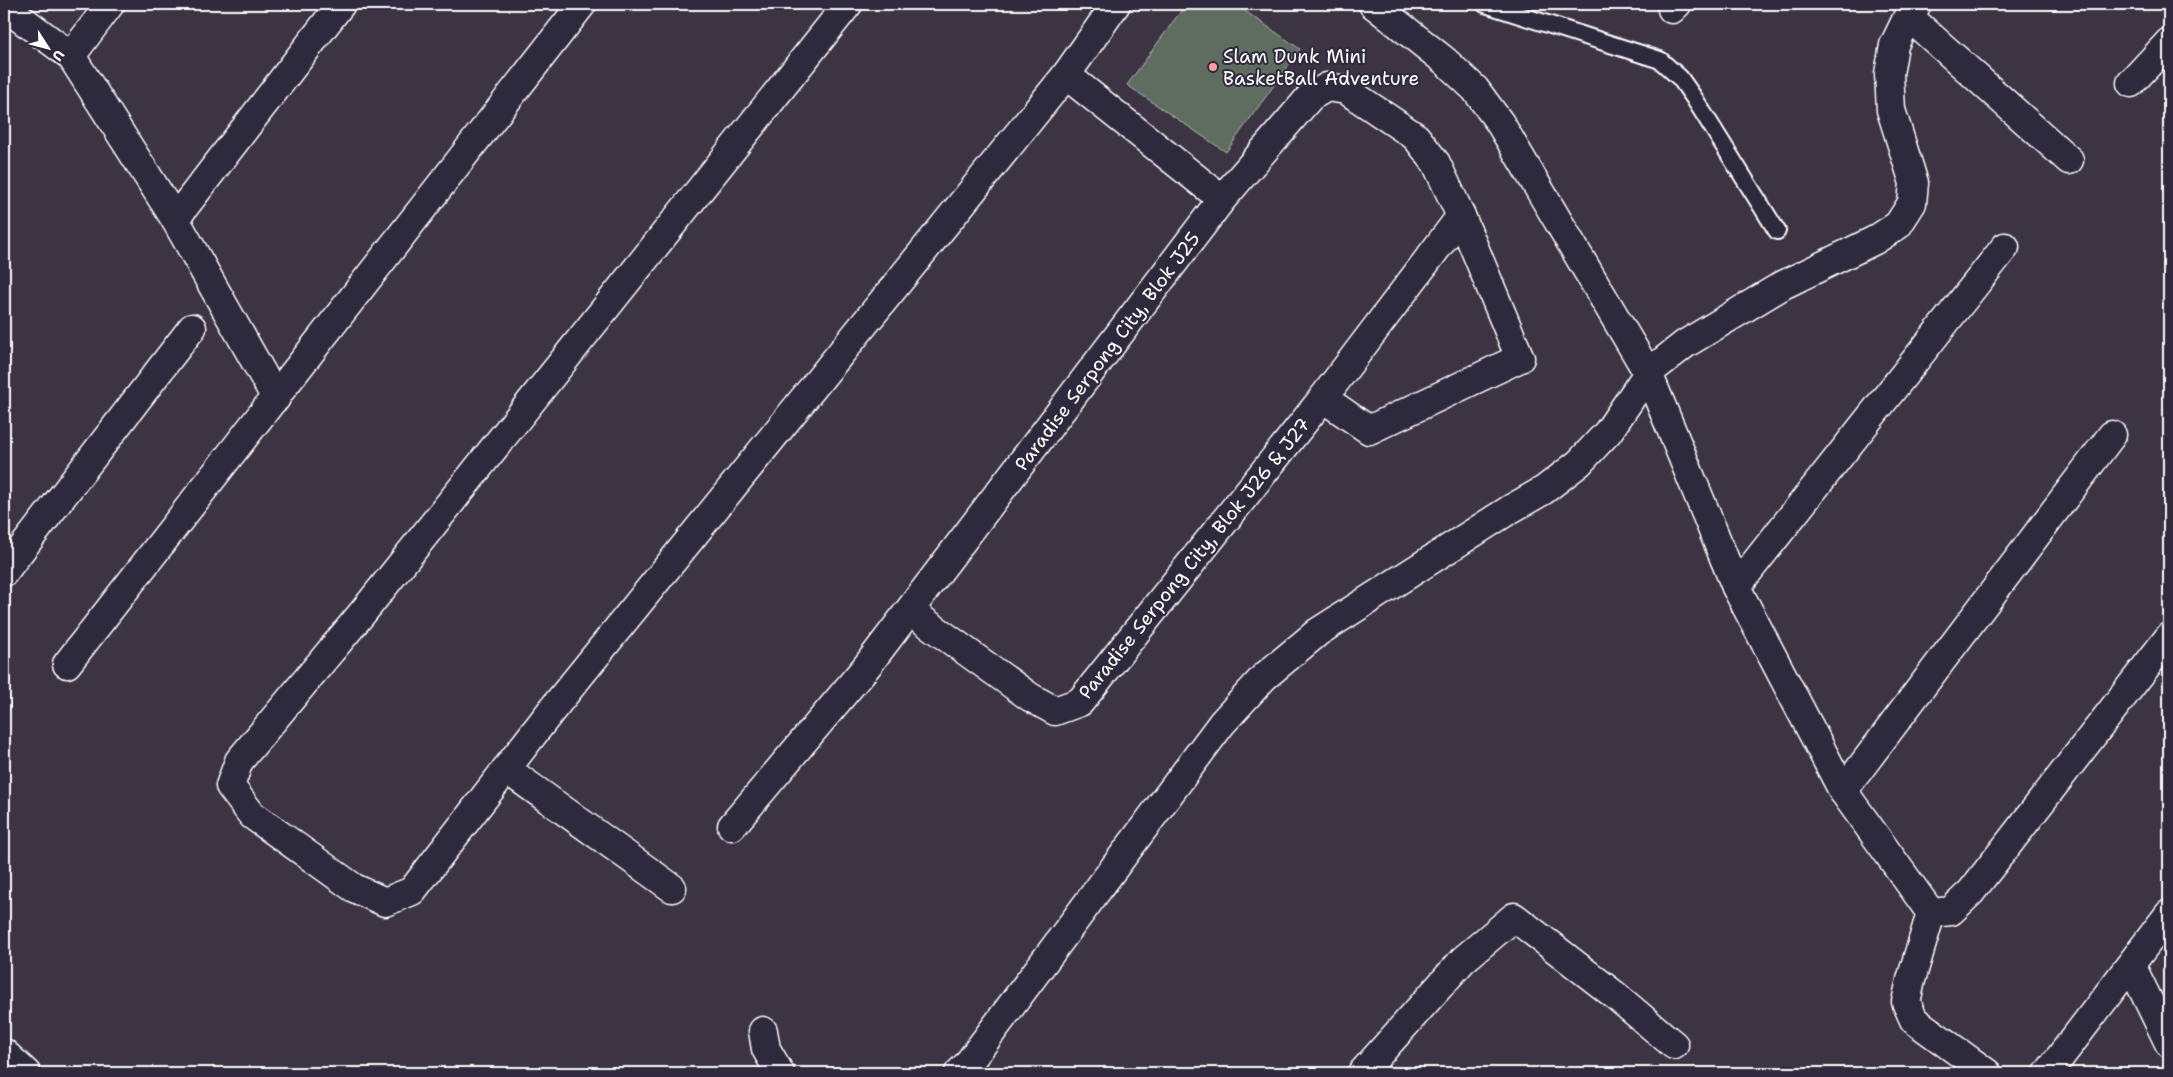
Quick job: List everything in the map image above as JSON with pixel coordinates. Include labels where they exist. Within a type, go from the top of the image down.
[{"type":"street","points":[[71,56],[110,4]]},
{"type":"street","points":[[175,219],[341,4]]},
{"type":"street","points":[[67,664],[582,4]]},
{"type":"street","points":[[848,4],[370,603],[239,761],[230,786],[252,815],[354,888],[385,902],[412,892],[563,695],[1066,75],[1116,4]]},
{"type":"street","points":[[1373,4],[1445,61],[1475,90],[1500,123],[1648,373],[1736,586],[1843,791],[1931,912]]},
{"type":"street","points":[[4,6],[71,56],[175,219],[276,398]]},
{"type":"street","points":[[959,1073],[967,1065],[1222,723],[1264,677],[1318,632],[1509,510],[1544,490],[1579,463],[1608,432],[1648,373],[1685,344],[1783,285],[1875,240],[1898,225],[1912,203],[1914,182],[1891,110],[1889,74],[1894,46],[1913,10],[2069,160]]},
{"type":"street","points":[[2132,83],[2169,42]]},
{"type":"street","points":[[1066,75],[1222,199]]},
{"type":"street","name":"Paradise Serpong City, Blok J26 & J27","points":[[1310,97],[1327,87],[1346,90],[1416,137],[1436,163],[1461,216],[1520,358],[1369,430],[1323,398]]},
{"type":"street","name":"Paradise Serpong City, Blok J25","points":[[732,826],[823,720],[910,611],[1222,199],[1310,97]]},
{"type":"street","name":"Paradise Serpong City, Blok J26 & J27","points":[[910,611],[1030,697],[1055,711],[1080,702],[1323,398],[1461,216]]},
{"type":"street","points":[[1736,586],[2006,247]]},
{"type":"street","points":[[4,572],[192,328]]},
{"type":"street","points":[[1843,791],[2112,435]]},
{"type":"street","points":[[1931,912],[1951,911],[1971,892],[2169,637]]},
{"type":"street","points":[[506,769],[672,888]]},
{"type":"street","points":[[1931,912],[1910,980],[1906,1002],[1914,1020],[1986,1073]]},
{"type":"street","points":[[2048,1073],[2169,914]]},
{"type":"street","points":[[1362,1073],[1463,960],[1514,917],[1616,996],[1674,1045]]},
{"type":"street","points":[[2131,965],[2169,1043]]},
{"type":"street","points":[[763,1031],[766,1049],[780,1073]]},
{"type":"street","points":[[4,1052],[26,1073]]},
{"type":"lane","points":[[1485,4],[1660,60],[1680,78],[1694,98],[1777,231]]},
{"type":"green space","name":"Slam Dunk Mini BasketBall Adventure","points":[[1186,4],[1235,4],[1300,49],[1226,152],[1127,85]]},
{"type":"place","name":"Slam Dunk Mini BasketBall Adventure","points":[[1213,67]]}]
